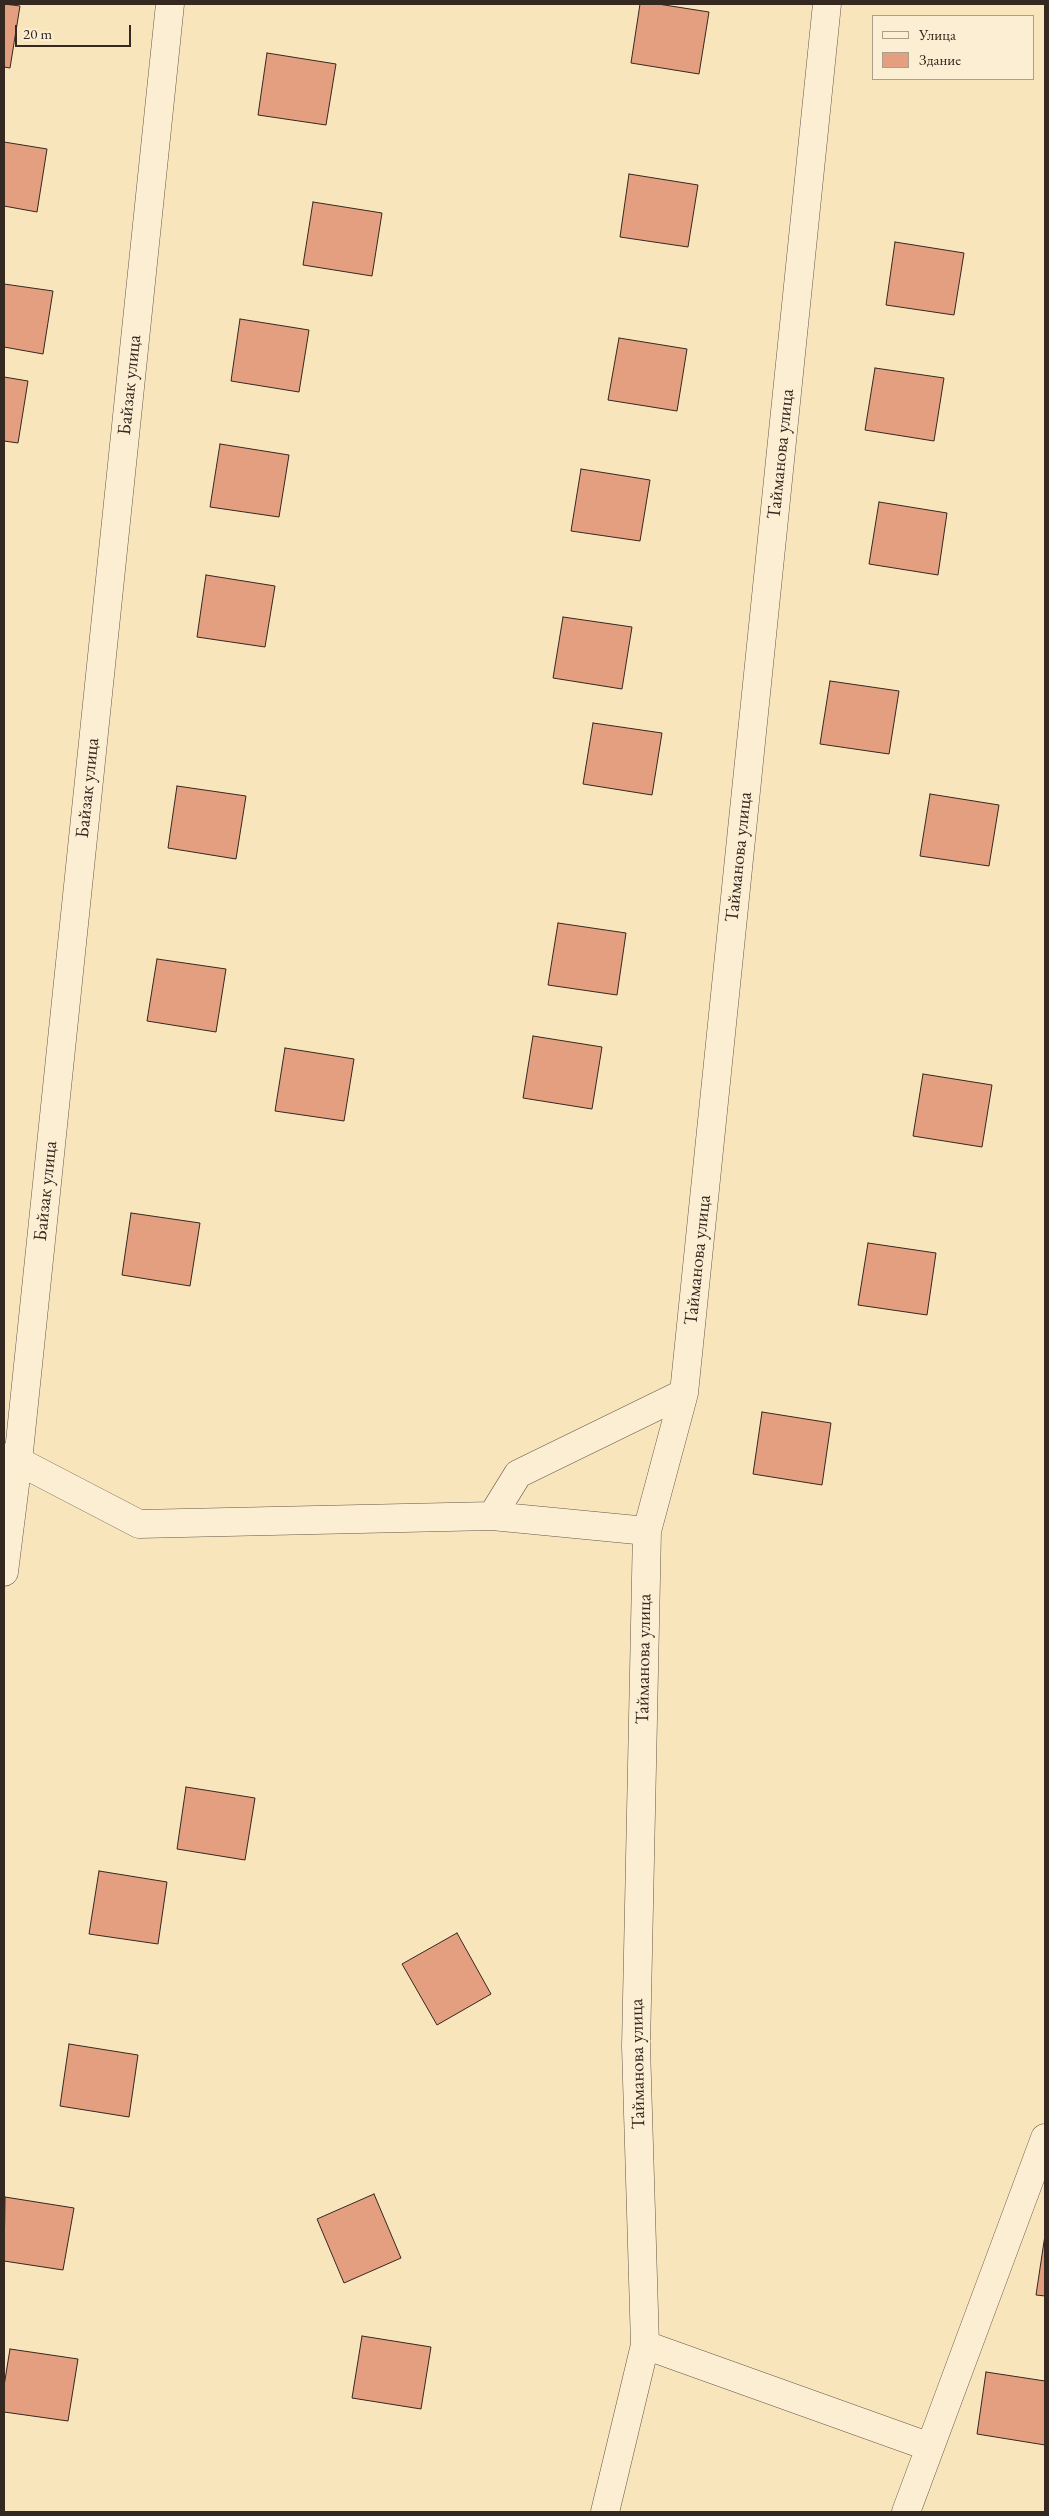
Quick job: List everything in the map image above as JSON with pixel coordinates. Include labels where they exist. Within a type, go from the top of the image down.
[{"type":"street","name":"Байзак улица","points":[[4,1572],[11,1459],[170,4]]},
{"type":"street","name":"Тайманова улица","points":[[604,2512],[645,2345],[636,2046],[647,1531],[684,1393],[827,4]]},
{"type":"street","points":[[492,1516],[518,1474],[684,1393]]},
{"type":"street","points":[[11,1459],[139,1524],[492,1516],[647,1531]]},
{"type":"street","points":[[906,2512],[1045,2138]]},
{"type":"street","points":[[645,2345],[930,2447]]},
{"type":"building","points":[[4,4],[20,6],[10,68],[4,67]]},
{"type":"building","points":[[640,4],[658,4],[709,12],[699,74],[631,63]]},
{"type":"building","points":[[267,53],[336,64],[326,125],[258,115]]},
{"type":"building","points":[[4,142],[47,149],[37,212],[4,206]]},
{"type":"building","points":[[629,174],[698,185],[688,247],[620,237]]},
{"type":"building","points":[[313,202],[382,213],[372,276],[303,265]]},
{"type":"building","points":[[895,242],[964,253],[954,315],[886,305]]},
{"type":"building","points":[[4,284],[53,291],[43,354],[4,347]]},
{"type":"building","points":[[240,319],[309,330],[299,392],[231,381]]},
{"type":"building","points":[[619,338],[687,349],[677,411],[608,400]]},
{"type":"building","points":[[875,368],[944,378],[934,441],[865,430]]},
{"type":"building","points":[[4,377],[28,381],[18,443],[4,441]]},
{"type":"building","points":[[220,444],[289,455],[279,517],[210,507]]},
{"type":"building","points":[[581,469],[650,480],[640,541],[571,531]]},
{"type":"building","points":[[879,502],[947,513],[938,575],[869,564]]},
{"type":"building","points":[[206,575],[275,586],[265,647],[197,637]]},
{"type":"building","points":[[563,617],[632,627],[622,689],[553,678]]},
{"type":"building","points":[[830,681],[899,691],[889,754],[820,744]]},
{"type":"building","points":[[593,723],[662,733],[652,795],[583,784]]},
{"type":"building","points":[[177,786],[246,796],[236,859],[168,848]]},
{"type":"building","points":[[930,794],[999,805],[989,866],[920,856]]},
{"type":"building","points":[[558,923],[626,933],[617,995],[548,985]]},
{"type":"building","points":[[157,959],[226,969],[216,1032],[147,1021]]},
{"type":"building","points":[[533,1036],[602,1047],[592,1109],[523,1098]]},
{"type":"building","points":[[285,1048],[354,1059],[344,1121],[275,1111]]},
{"type":"building","points":[[923,1074],[992,1085],[982,1147],[913,1136]]},
{"type":"building","points":[[131,1213],[200,1223],[190,1286],[122,1275]]},
{"type":"building","points":[[868,1243],[936,1253],[927,1315],[858,1305]]},
{"type":"building","points":[[762,1412],[831,1423],[822,1485],[753,1474]]},
{"type":"building","points":[[186,1787],[255,1798],[245,1860],[177,1849]]},
{"type":"building","points":[[99,1871],[167,1882],[158,1944],[89,1934]]},
{"type":"building","points":[[457,1933],[491,1994],[437,2025],[402,1964]]},
{"type":"building","points":[[69,2044],[138,2055],[129,2117],[60,2106]]},
{"type":"building","points":[[374,2194],[401,2258],[344,2283],[317,2219]]},
{"type":"building","points":[[5,2197],[74,2208],[63,2270],[4,2261]]},
{"type":"building","points":[[1045,2235],[1045,2296],[1036,2295]]},
{"type":"building","points":[[362,2336],[431,2347],[421,2409],[352,2398]]},
{"type":"building","points":[[10,2349],[78,2359],[68,2421],[4,2412],[4,2386]]},
{"type":"building","points":[[986,2372],[1045,2381],[1045,2445],[977,2434]]}]
